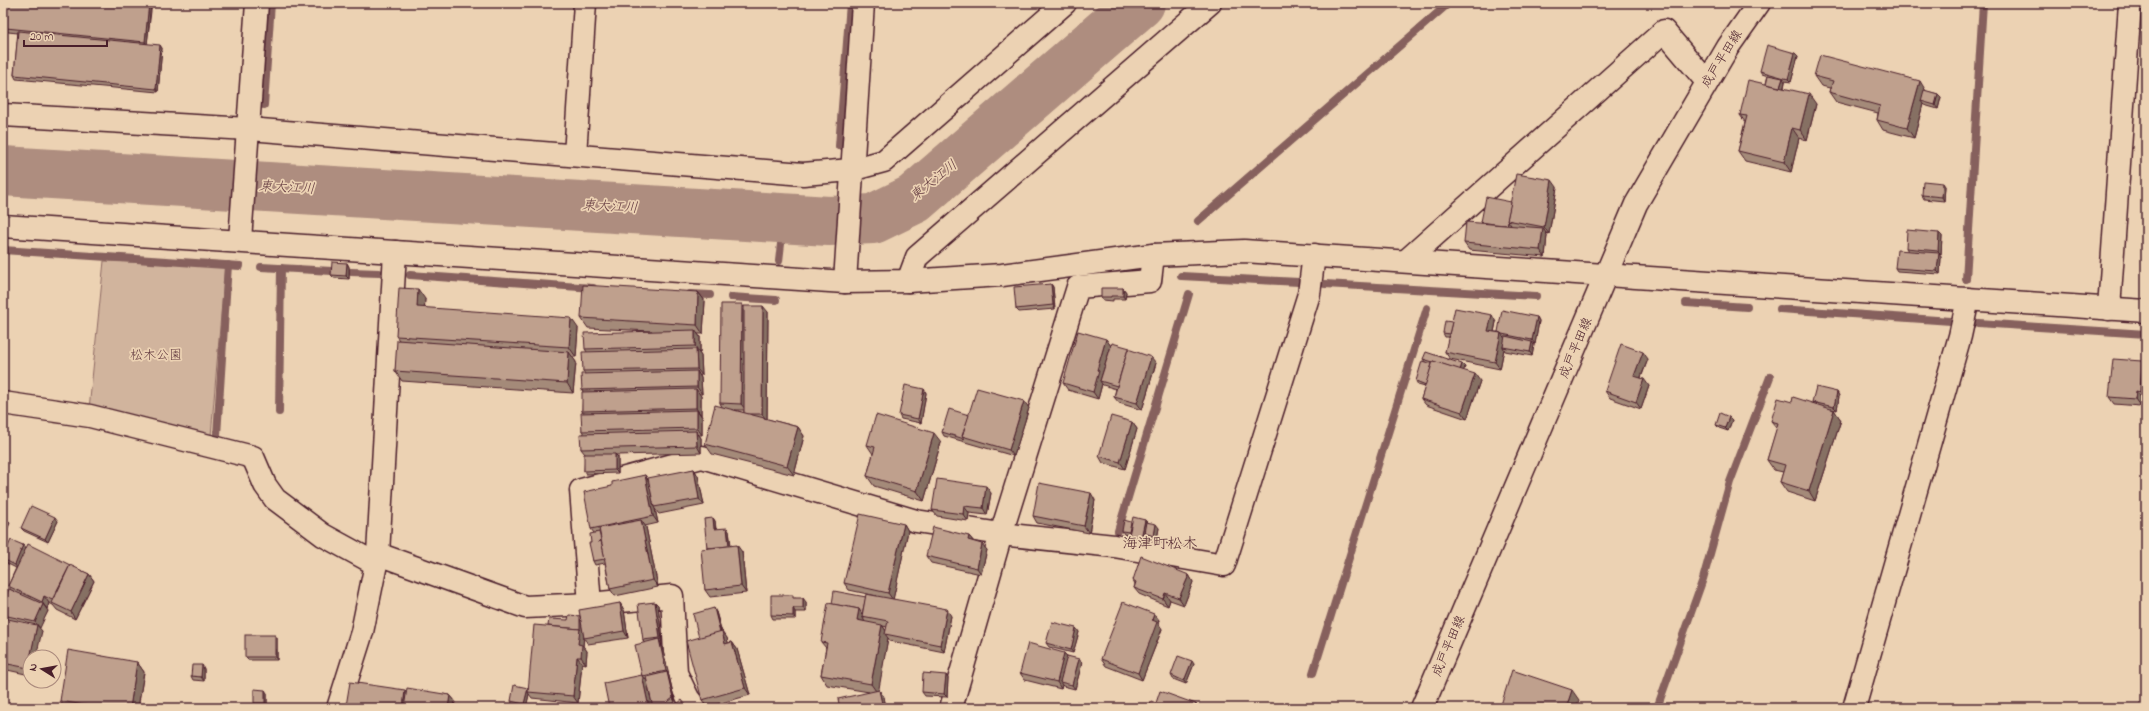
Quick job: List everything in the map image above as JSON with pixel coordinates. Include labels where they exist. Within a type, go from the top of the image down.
[{"type":"street","points":[[241,232],[257,3]]},
{"type":"street","points":[[575,156],[585,3]]},
{"type":"street","points":[[846,274],[863,3]]},
{"type":"street","points":[[3,115],[804,174],[851,176],[884,161],[1065,3]]},
{"type":"street","points":[[908,280],[917,257],[1210,3]]},
{"type":"street","name":"成戸平田線","points":[[1422,708],[1636,204],[1728,47],[1759,3]]},
{"type":"street","points":[[2110,309],[2130,3]]},
{"type":"street","points":[[1407,260],[1664,31],[1708,82]]},
{"type":"street","points":[[3,226],[241,232],[395,252],[846,274],[908,280],[1002,275],[1153,255],[1244,251],[1407,260],[2146,311]]},
{"type":"street","points":[[338,708],[362,632],[377,559],[395,252]]},
{"type":"street","points":[[590,604],[581,490],[702,457],[916,521],[1001,534],[1114,546],[1224,564],[1309,294],[1314,254]]},
{"type":"street","points":[[950,708],[1001,534],[1078,287],[1150,281],[1153,255]]},
{"type":"street","points":[[1854,708],[1960,336],[1968,299]]},
{"type":"street","points":[[3,403],[90,416],[253,457],[265,485],[275,499],[323,535],[377,559],[525,607],[590,604],[672,596],[676,673],[688,698],[696,708]]},
{"type":"green space","name":"松木公園","points":[[104,261],[225,266],[211,436],[89,409]]},
{"type":"building","points":[[8,3],[149,3],[145,42],[6,28]]},
{"type":"building","points":[[18,31],[160,45],[156,89],[14,75]]},
{"type":"building","points":[[1767,45],[1795,53],[1788,79],[1760,71]]},
{"type":"building","points":[[1820,55],[1920,81],[1907,128],[1877,120],[1880,106],[1829,92],[1833,81],[1814,76]]},
{"type":"building","points":[[1768,75],[1783,78],[1780,87],[1766,84]]},
{"type":"building","points":[[1748,80],[1809,94],[1800,130],[1792,128],[1784,162],[1738,151],[1747,116],[1740,115]]},
{"type":"building","points":[[1924,90],[1938,94],[1935,105],[1921,101]]},
{"type":"building","points":[[1516,174],[1552,180],[1544,227],[1507,220]]},
{"type":"building","points":[[1923,181],[1943,183],[1942,197],[1922,195]]},
{"type":"building","points":[[1486,197],[1511,202],[1507,225],[1481,222]]},
{"type":"building","points":[[1466,222],[1543,228],[1540,250],[1464,243]]},
{"type":"building","points":[[1907,230],[1939,233],[1938,251],[1906,248]]},
{"type":"building","points":[[1897,250],[1939,253],[1937,271],[1895,268]]},
{"type":"building","points":[[332,262],[347,263],[346,276],[331,275]]},
{"type":"building","points":[[1051,284],[1053,305],[1016,309],[1014,287]]},
{"type":"building","points":[[583,285],[698,292],[697,325],[581,318]]},
{"type":"building","points":[[399,288],[418,289],[417,307],[571,318],[569,347],[396,336]]},
{"type":"building","points":[[1101,288],[1123,288],[1123,296],[1101,297]]},
{"type":"building","points":[[721,304],[742,304],[741,404],[720,403]]},
{"type":"building","points":[[744,306],[763,306],[762,414],[744,413]]},
{"type":"building","points":[[1455,308],[1492,315],[1488,331],[1501,333],[1495,362],[1445,352]]},
{"type":"building","points":[[1502,310],[1537,317],[1532,340],[1498,332]]},
{"type":"building","points":[[1445,321],[1452,322],[1449,334],[1443,333]]},
{"type":"building","points":[[695,330],[695,346],[585,349],[584,333]]},
{"type":"building","points":[[1078,331],[1106,339],[1097,370],[1099,371],[1093,392],[1063,383]]},
{"type":"building","points":[[1505,336],[1532,342],[1530,352],[1503,347]]},
{"type":"building","points":[[397,340],[569,352],[567,383],[395,371]]},
{"type":"building","points":[[1112,343],[1130,348],[1130,350],[1128,349],[1117,386],[1100,381]]},
{"type":"building","points":[[1621,344],[1643,352],[1634,376],[1644,379],[1636,402],[1605,391]]},
{"type":"building","points":[[696,349],[697,369],[583,371],[582,352]]},
{"type":"building","points":[[1128,349],[1151,357],[1137,403],[1114,397]]},
{"type":"building","points":[[1426,352],[1462,364],[1460,370],[1423,359]]},
{"type":"building","points":[[2113,359],[2142,361],[2140,392],[2136,391],[2135,399],[2109,397]]},
{"type":"building","points":[[1422,361],[1432,364],[1426,385],[1416,381]]},
{"type":"building","points":[[1433,361],[1475,374],[1462,412],[1421,399]]},
{"type":"building","points":[[697,371],[697,387],[582,390],[581,374]]},
{"type":"building","points":[[905,385],[924,389],[918,419],[899,415]]},
{"type":"building","points":[[1816,387],[1837,392],[1834,407],[1812,402]]},
{"type":"building","points":[[977,388],[1024,401],[1009,450],[962,436]]},
{"type":"building","points":[[696,389],[696,408],[582,411],[582,392]]},
{"type":"building","points":[[1793,397],[1834,410],[1809,491],[1780,482],[1785,465],[1767,460],[1778,423],[1771,421],[1778,398],[1792,402]]},
{"type":"building","points":[[715,405],[798,427],[787,466],[705,444]]},
{"type":"building","points":[[949,409],[969,415],[962,436],[964,439],[942,432]]},
{"type":"building","points":[[697,410],[697,428],[582,431],[581,413]]},
{"type":"building","points":[[1720,413],[1729,417],[1725,428],[1716,425]]},
{"type":"building","points":[[876,415],[934,433],[917,491],[867,476],[875,447],[867,445]]},
{"type":"building","points":[[1111,416],[1132,422],[1120,462],[1099,456]]},
{"type":"building","points":[[696,431],[697,446],[581,449],[580,434]]},
{"type":"building","points":[[584,454],[615,454],[615,470],[584,471]]},
{"type":"building","points":[[694,469],[699,499],[654,507],[648,478]]},
{"type":"building","points":[[645,475],[653,516],[591,529],[584,492],[612,486],[612,482]]},
{"type":"building","points":[[937,479],[986,486],[983,508],[964,506],[963,514],[932,510]]},
{"type":"building","points":[[1039,483],[1091,493],[1084,526],[1033,516]]},
{"type":"building","points":[[31,506],[55,517],[45,539],[21,528]]},
{"type":"building","points":[[860,514],[904,524],[888,593],[844,583]]},
{"type":"building","points":[[1133,517],[1145,520],[1141,538],[1129,535]]},
{"type":"building","points":[[713,518],[714,529],[727,528],[729,546],[707,548],[704,519]]},
{"type":"building","points":[[641,520],[653,580],[610,589],[599,528]]},
{"type":"building","points":[[1124,520],[1131,522],[1129,532],[1122,531]]},
{"type":"building","points":[[1146,522],[1156,524],[1154,536],[1144,533]]},
{"type":"building","points":[[933,527],[969,536],[968,540],[982,544],[977,568],[926,556]]},
{"type":"building","points":[[599,532],[601,540],[598,542],[601,541],[605,559],[593,561],[589,543],[591,543],[590,534]]},
{"type":"building","points":[[11,540],[23,545],[15,565],[3,559]]},
{"type":"building","points":[[28,544],[70,565],[52,600],[44,596],[42,602],[8,586]]},
{"type":"building","points":[[737,545],[741,586],[705,590],[701,549]]},
{"type":"building","points":[[1141,556],[1189,575],[1179,598],[1165,593],[1163,599],[1134,588],[1136,582],[1133,580]]},
{"type":"building","points":[[70,565],[89,574],[71,612],[52,603]]},
{"type":"building","points":[[9,589],[43,604],[35,622],[3,615],[3,603]]},
{"type":"building","points":[[834,591],[866,597],[862,614],[859,609],[832,604]]},
{"type":"building","points":[[866,594],[947,609],[940,645],[885,634],[888,621],[862,616]]},
{"type":"building","points":[[771,595],[793,595],[793,598],[803,598],[803,608],[793,608],[793,616],[771,615]]},
{"type":"building","points":[[655,602],[660,638],[643,640],[638,604]]},
{"type":"building","points":[[1123,602],[1154,614],[1152,620],[1157,622],[1138,673],[1101,659]]},
{"type":"building","points":[[620,603],[624,631],[584,638],[579,610]]},
{"type":"building","points":[[828,603],[859,609],[857,620],[882,625],[871,684],[821,675],[827,643],[821,642]]},
{"type":"building","points":[[714,608],[720,632],[699,638],[693,614]]},
{"type":"building","points":[[569,615],[580,616],[580,629],[548,626],[549,619],[568,620]]},
{"type":"building","points":[[3,618],[37,625],[32,649],[22,649],[22,667],[3,663]]},
{"type":"building","points":[[1052,622],[1076,628],[1071,650],[1046,643]]},
{"type":"building","points":[[534,625],[580,629],[578,644],[582,645],[581,657],[577,657],[573,696],[528,692]]},
{"type":"building","points":[[722,631],[725,644],[732,642],[745,688],[702,700],[686,641]]},
{"type":"building","points":[[245,635],[275,635],[275,657],[245,657]]},
{"type":"building","points":[[659,639],[666,671],[642,676],[635,645]]},
{"type":"building","points":[[1028,643],[1064,653],[1057,682],[1020,673]]},
{"type":"building","points":[[68,650],[137,662],[130,708],[103,708],[60,701]]},
{"type":"building","points":[[1067,656],[1079,659],[1072,685],[1060,682]]},
{"type":"building","points":[[1178,656],[1192,661],[1184,681],[1171,675]]},
{"type":"building","points":[[192,665],[202,665],[201,677],[191,676]]},
{"type":"building","points":[[1512,670],[1572,690],[1566,708],[1500,708]]},
{"type":"building","points":[[667,672],[673,698],[660,708],[653,708],[646,677]]},
{"type":"building","points":[[923,673],[946,675],[944,694],[922,692]]},
{"type":"building","points":[[642,675],[649,708],[609,708],[604,683]]},
{"type":"building","points":[[350,682],[405,690],[403,708],[357,708],[346,706]]},
{"type":"building","points":[[514,685],[528,688],[524,704],[511,701]]},
{"type":"building","points":[[407,688],[450,695],[448,708],[404,708]]},
{"type":"building","points":[[254,689],[265,690],[265,703],[254,703]]},
{"type":"building","points":[[879,690],[883,708],[840,708],[838,699]]},
{"type":"building","points":[[1160,691],[1196,704],[1194,708],[1149,708],[1151,701],[1156,703]]},
{"type":"building","points":[[682,700],[688,708],[672,708]]},
{"type":"waterway","points":[[264,105],[271,3]]},
{"type":"waterway","points":[[839,146],[850,3]]},
{"type":"waterway","name":"東大江川","points":[[3,171],[829,221],[873,219],[914,199],[1140,3]]},
{"type":"waterway","points":[[1198,221],[1449,3]]},
{"type":"waterway","points":[[1966,279],[1983,3]]},
{"type":"waterway","points":[[779,261],[784,218]]},
{"type":"waterway","points":[[3,250],[240,266]]},
{"type":"waterway","points":[[217,435],[228,265]]},
{"type":"waterway","points":[[261,267],[332,271]]},
{"type":"waterway","points":[[279,412],[281,268]]},
{"type":"waterway","points":[[351,272],[379,273]]},
{"type":"waterway","points":[[410,275],[593,288]]},
{"type":"waterway","points":[[1181,276],[1299,282]]},
{"type":"waterway","points":[[1325,284],[1536,296]]},
{"type":"waterway","points":[[690,294],[710,295]]},
{"type":"waterway","points":[[1118,531],[1189,294]]},
{"type":"waterway","points":[[731,297],[776,300]]},
{"type":"waterway","points":[[1686,303],[1747,307]]},
{"type":"waterway","points":[[1313,673],[1427,308]]},
{"type":"waterway","points":[[1780,309],[1951,321]]},
{"type":"waterway","points":[[1978,323],[2146,334]]},
{"type":"waterway","points":[[1657,708],[1703,579],[1730,482],[1770,377]]},
{"type":"district","name":"海津町松木","points":[[1160,544]]}]
